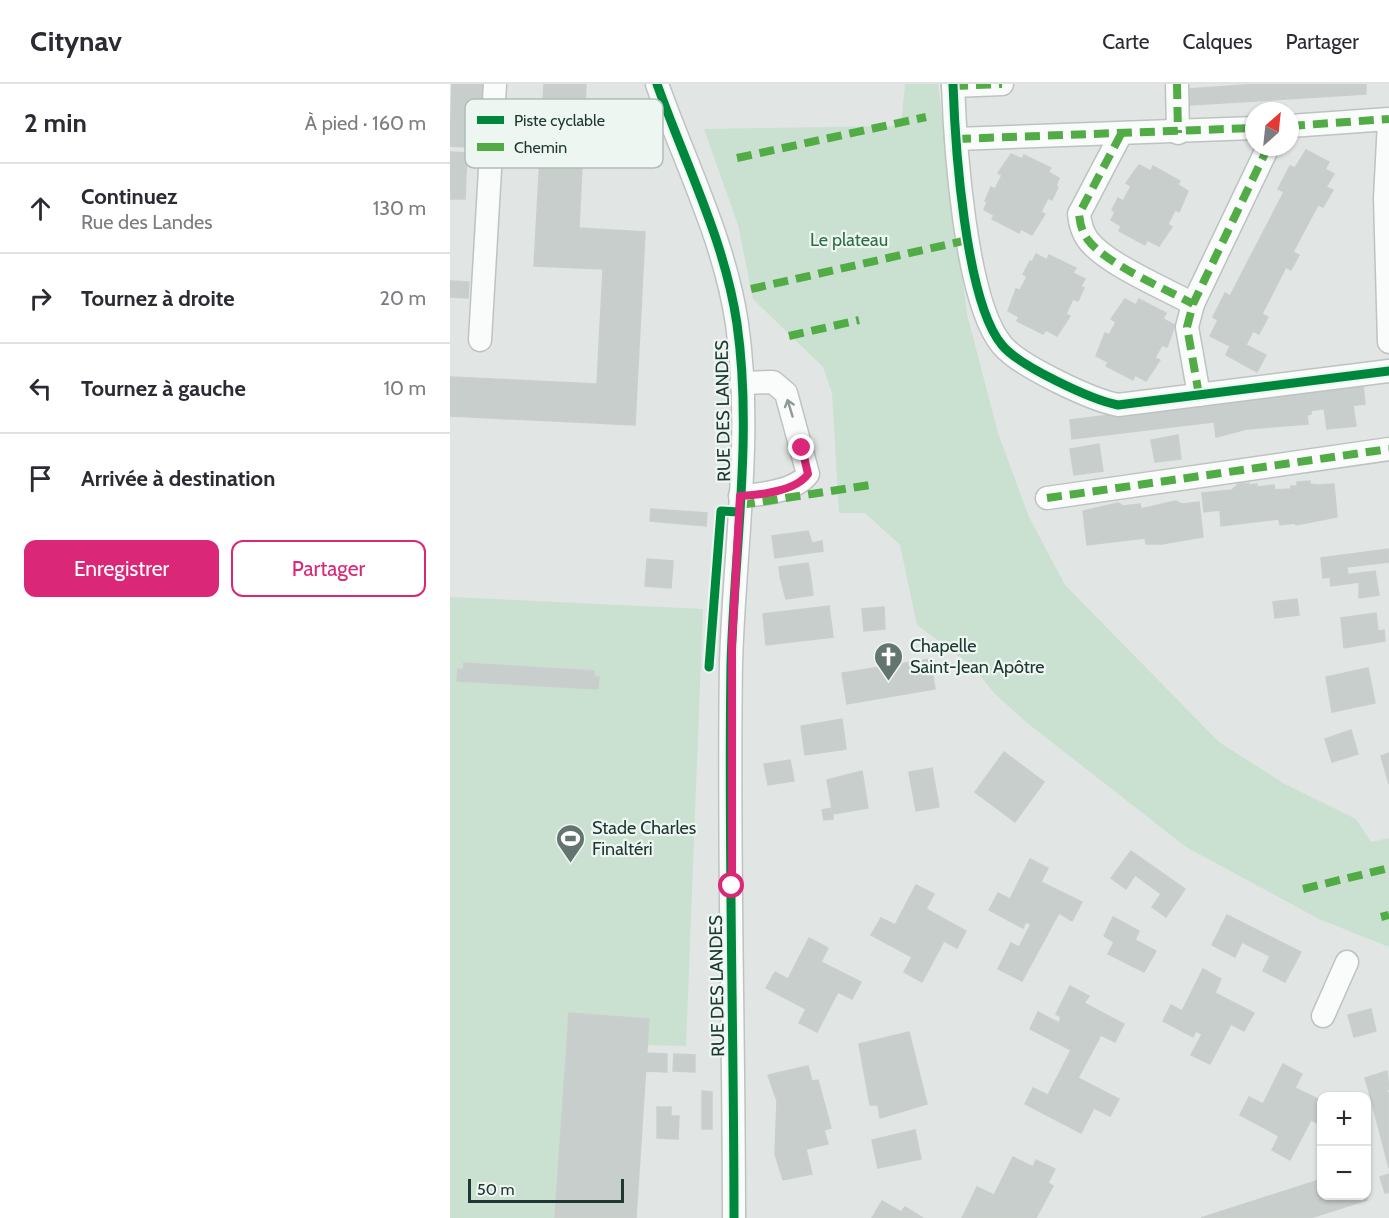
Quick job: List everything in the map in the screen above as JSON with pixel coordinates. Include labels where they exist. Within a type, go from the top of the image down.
[{"type":"street","points":[[494,99],[495,84]]},
{"type":"street","name":"RUE DES LANDES","points":[[657,84],[663,99]]},
{"type":"street","points":[[1002,84],[953,85],[960,188],[979,297],[991,329],[1012,356],[1099,402],[1118,405],[1389,371]]},
{"type":"street","points":[[1177,84],[1178,133]]},
{"type":"street","name":"RUE DES LANDES","points":[[663,100],[711,225],[724,269],[737,324],[741,382],[740,496],[731,698],[734,1218]]},
{"type":"street","points":[[1299,126],[1389,121],[1385,198],[1389,342]]},
{"type":"street","points":[[956,140],[1245,129]]},
{"type":"street","points":[[1121,134],[1079,214],[1080,226],[1089,242],[1116,263],[1193,304]]},
{"type":"street","points":[[1199,395],[1187,327],[1193,304],[1264,156]]},
{"type":"street","points":[[480,340],[490,168]]},
{"type":"street","points":[[740,496],[759,495],[803,482],[808,474],[786,393],[773,382],[741,382]]},
{"type":"street","points":[[1047,498],[1389,449]]},
{"type":"street","points":[[1323,1016],[1347,962]]},
{"type":"green space","name":"Le plateau","points":[[905,84],[938,84],[967,314],[998,433],[1029,517],[1065,585],[1219,742],[1285,784],[1356,819],[1371,842],[1389,838],[1389,947],[1319,919],[1186,847],[1026,722],[995,694],[972,666],[917,625],[900,545],[865,513],[839,513],[832,393],[823,367],[753,299],[738,225],[704,129],[901,126]]},
{"type":"green space","name":"Stade Charles Finaltéri","points":[[450,597],[703,609],[686,1046],[640,1045],[632,1218],[450,1218]]},
{"type":"building","points":[[452,84],[486,84],[485,99],[465,99],[465,147],[450,146]]},
{"type":"building","points":[[544,84],[586,84],[585,99],[543,99]]},
{"type":"building","points":[[1258,84],[1366,84],[1366,94],[1190,105],[1189,89]]},
{"type":"building","points":[[1306,150],[1329,162],[1325,169],[1334,174],[1326,187],[1333,190],[1323,207],[1318,205],[1293,252],[1299,255],[1291,270],[1286,267],[1262,314],[1268,317],[1259,334],[1253,331],[1246,345],[1266,355],[1257,372],[1226,355],[1230,346],[1210,336],[1218,320],[1213,317],[1225,293],[1230,296],[1284,192],[1278,189],[1290,166],[1295,168]]},
{"type":"building","points":[[450,152],[465,153],[465,199],[451,199]]},
{"type":"building","points":[[1011,154],[1022,159],[1024,155],[1051,168],[1048,172],[1059,178],[1052,200],[1048,198],[1041,212],[1045,214],[1032,235],[1021,229],[1019,233],[992,219],[994,215],[984,210],[991,187],[995,189],[1002,175],[998,173]]},
{"type":"building","points":[[1139,165],[1151,171],[1153,166],[1180,181],[1178,185],[1188,191],[1179,212],[1175,210],[1168,224],[1172,227],[1159,246],[1147,240],[1145,245],[1119,231],[1121,226],[1111,220],[1115,212],[1112,210],[1118,198],[1123,201],[1131,186],[1126,183]]},
{"type":"building","points":[[539,168],[582,168],[579,228],[645,232],[635,425],[450,416],[450,377],[597,384],[603,269],[534,266]]},
{"type":"building","points":[[1036,254],[1047,260],[1049,255],[1076,268],[1073,273],[1085,279],[1078,301],[1073,299],[1066,314],[1070,316],[1057,336],[1046,330],[1043,334],[1017,321],[1019,317],[1008,311],[1016,289],[1020,290],[1027,277],[1023,274]]},
{"type":"building","points":[[450,281],[469,282],[468,298],[450,297]]},
{"type":"building","points":[[1125,299],[1136,305],[1139,299],[1166,313],[1163,319],[1175,325],[1167,347],[1162,345],[1155,358],[1160,360],[1146,381],[1135,375],[1133,380],[1106,366],[1108,362],[1096,356],[1105,333],[1109,335],[1116,322],[1111,319]]},
{"type":"building","points":[[1363,384],[1365,404],[1072,439],[1070,420]]},
{"type":"building","points":[[1353,405],[1356,426],[1327,429],[1324,408]]},
{"type":"building","points":[[1311,410],[1311,414],[1307,415],[1308,424],[1247,429],[1216,437],[1214,422]]},
{"type":"building","points":[[1178,435],[1181,459],[1155,462],[1151,440]]},
{"type":"building","points":[[1099,444],[1103,471],[1074,475],[1070,449]]},
{"type":"building","points":[[1310,481],[1310,484],[1317,485],[1334,484],[1337,517],[1296,525],[1295,523],[1280,525],[1279,519],[1221,526],[1220,510],[1204,512],[1202,493],[1232,490],[1238,484],[1249,483],[1249,485],[1257,484],[1257,487],[1274,485],[1275,490],[1291,489],[1291,486],[1297,486],[1297,482]]},
{"type":"building","points":[[1175,501],[1182,504],[1199,502],[1203,537],[1162,544],[1146,544],[1145,538],[1087,545],[1083,511],[1118,503],[1123,506],[1140,504],[1141,509]]},
{"type":"building","points":[[651,509],[707,513],[706,526],[650,521]]},
{"type":"building","points":[[808,531],[812,543],[822,541],[823,551],[775,558],[772,536]]},
{"type":"building","points":[[1389,549],[1389,562],[1347,567],[1348,575],[1323,578],[1321,558]]},
{"type":"building","points":[[647,559],[673,561],[671,588],[645,586]]},
{"type":"building","points":[[808,563],[810,572],[780,576],[779,567]]},
{"type":"building","points":[[1375,571],[1379,595],[1359,598],[1359,582],[1331,586],[1330,577]]},
{"type":"building","points":[[810,572],[813,595],[786,599],[780,576]]},
{"type":"building","points":[[1297,599],[1299,615],[1275,618],[1273,602]]},
{"type":"building","points":[[829,606],[833,637],[766,645],[763,614]]},
{"type":"building","points":[[884,607],[885,629],[864,631],[862,609]]},
{"type":"building","points":[[1376,613],[1378,631],[1384,630],[1385,641],[1344,648],[1341,618]]},
{"type":"building","name":"Chapelle Saint-Jean Apôtre","points":[[930,659],[935,689],[847,704],[842,673]]},
{"type":"building","points":[[464,663],[594,671],[594,677],[599,677],[598,689],[457,681],[458,669],[463,670]]},
{"type":"building","points":[[1368,668],[1375,703],[1332,712],[1326,677]]},
{"type":"building","points":[[842,719],[846,749],[805,755],[801,726]]},
{"type":"building","points":[[1351,730],[1358,754],[1332,762],[1325,739]]},
{"type":"building","points":[[1004,752],[1044,782],[1015,822],[975,792]]},
{"type":"building","points":[[1389,753],[1389,784],[1381,756]]},
{"type":"building","points":[[790,760],[794,781],[768,785],[764,764]]},
{"type":"building","points":[[932,768],[939,807],[916,811],[909,772]]},
{"type":"building","points":[[862,771],[868,808],[833,814],[833,819],[824,820],[822,810],[832,808],[827,780]]},
{"type":"building","points":[[1131,851],[1185,889],[1166,917],[1152,907],[1161,894],[1135,875],[1126,889],[1111,878]]},
{"type":"building","points":[[1030,859],[1048,868],[1041,882],[1082,902],[1072,921],[1059,913],[1022,981],[998,969],[1011,943],[1019,947],[1031,924],[1026,922],[1023,928],[989,910],[998,893],[1010,899]]},
{"type":"building","points":[[916,885],[934,894],[926,909],[966,931],[957,948],[944,941],[922,982],[904,972],[912,957],[871,935],[881,918],[895,925]]},
{"type":"building","points":[[1227,915],[1301,952],[1285,982],[1263,971],[1270,956],[1242,942],[1235,957],[1212,945]]},
{"type":"building","points":[[1113,917],[1139,931],[1135,940],[1156,951],[1144,972],[1108,954],[1114,942],[1104,936]]},
{"type":"building","points":[[809,938],[828,948],[821,962],[861,982],[852,999],[838,992],[817,1032],[799,1023],[806,1009],[766,988],[775,972],[788,979]]},
{"type":"building","points":[[1203,969],[1221,979],[1215,993],[1254,1013],[1244,1031],[1231,1024],[1210,1064],[1191,1055],[1202,1034],[1196,1031],[1193,1037],[1163,1021],[1171,1005],[1182,1011]]},
{"type":"building","points":[[1070,986],[1089,996],[1084,1003],[1124,1024],[1115,1042],[1101,1035],[1078,1078],[1119,1099],[1110,1116],[1094,1108],[1081,1133],[1025,1104],[1033,1088],[1048,1095],[1071,1050],[1030,1029],[1038,1012],[1059,1023],[1061,1017],[1056,1014]]},
{"type":"building","points":[[1371,1009],[1375,1027],[1353,1033],[1348,1015]]},
{"type":"building","points":[[569,1013],[649,1019],[636,1218],[555,1218]]},
{"type":"building","points":[[1375,1027],[1376,1031],[1354,1037],[1353,1033]]},
{"type":"building","points":[[909,1032],[927,1104],[880,1118],[878,1105],[870,1105],[859,1044]]},
{"type":"building","points":[[645,1053],[667,1054],[667,1072],[645,1071]]},
{"type":"building","points":[[674,1054],[695,1055],[695,1072],[673,1071]]},
{"type":"building","points":[[1283,1064],[1302,1074],[1295,1088],[1317,1099],[1317,1123],[1311,1120],[1290,1160],[1272,1150],[1279,1136],[1240,1115],[1249,1097],[1263,1104]]},
{"type":"building","points":[[808,1066],[812,1081],[818,1080],[831,1128],[824,1130],[828,1144],[806,1149],[812,1174],[783,1180],[775,1154],[777,1101],[768,1075]]},
{"type":"building","points":[[1387,1071],[1389,1089],[1371,1095],[1365,1078]]},
{"type":"building","points":[[1387,1090],[1389,1096],[1389,1168],[1371,1099],[1371,1095]]},
{"type":"building","points":[[702,1091],[712,1092],[712,1129],[702,1129]]},
{"type":"building","points":[[657,1107],[671,1107],[671,1116],[679,1116],[678,1139],[657,1138]]},
{"type":"building","points":[[915,1130],[921,1159],[878,1168],[872,1140]]},
{"type":"building","points":[[1013,1157],[1033,1167],[1036,1160],[1055,1169],[1048,1183],[1053,1186],[1036,1218],[962,1218],[977,1187],[994,1195]]},
{"type":"building","points":[[1389,1174],[1389,1192],[1385,1193],[1380,1177]]},
{"type":"building","points":[[1317,1181],[1317,1198],[1252,1218],[1201,1218]]},
{"type":"building","points":[[1317,1198],[1317,1200],[1367,1200],[1310,1218],[1252,1218]]},
{"type":"building","points":[[882,1201],[901,1212],[905,1207],[923,1218],[872,1218]]},
{"type":"marked path","points":[[953,86],[1002,84]]},
{"type":"marked path","points":[[1177,84],[1178,133]]},
{"type":"marked path","points":[[737,158],[926,117]]},
{"type":"marked path","points":[[1299,125],[1389,119]]},
{"type":"marked path","points":[[956,139],[1245,128]]},
{"type":"marked path","points":[[1121,134],[1079,214],[1083,231],[1088,240],[1108,258],[1193,304]]},
{"type":"marked path","points":[[1199,395],[1187,327],[1193,304],[1264,156]]},
{"type":"marked path","points":[[751,289],[963,241]]},
{"type":"marked path","points":[[789,336],[859,320]]},
{"type":"marked path","points":[[1047,498],[1389,449]]},
{"type":"marked path","points":[[740,505],[870,485]]},
{"type":"marked path","points":[[1303,889],[1389,868]]},
{"type":"marked path","points":[[1381,917],[1389,915]]},
{"type":"cycle path","points":[[657,84],[662,99]]},
{"type":"cycle path","points":[[953,84],[964,220],[979,294],[989,324],[1002,345],[1024,363],[1074,389],[1118,405],[1389,371]]},
{"type":"cycle path","points":[[663,100],[714,232],[731,293],[741,366],[743,451],[731,664],[730,733],[734,1218]]},
{"type":"cycle path","points":[[709,667],[721,511],[739,512]]},
{"type":"place","name":"Chapelle Saint-Jean Apôtre","points":[[889,682]]},
{"type":"place","name":"Stade Charles Finaltéri","points":[[571,864]]},
{"type":"route","points":[[732,886],[732,644],[740,496],[759,495],[803,482],[808,474],[802,448]]}]
